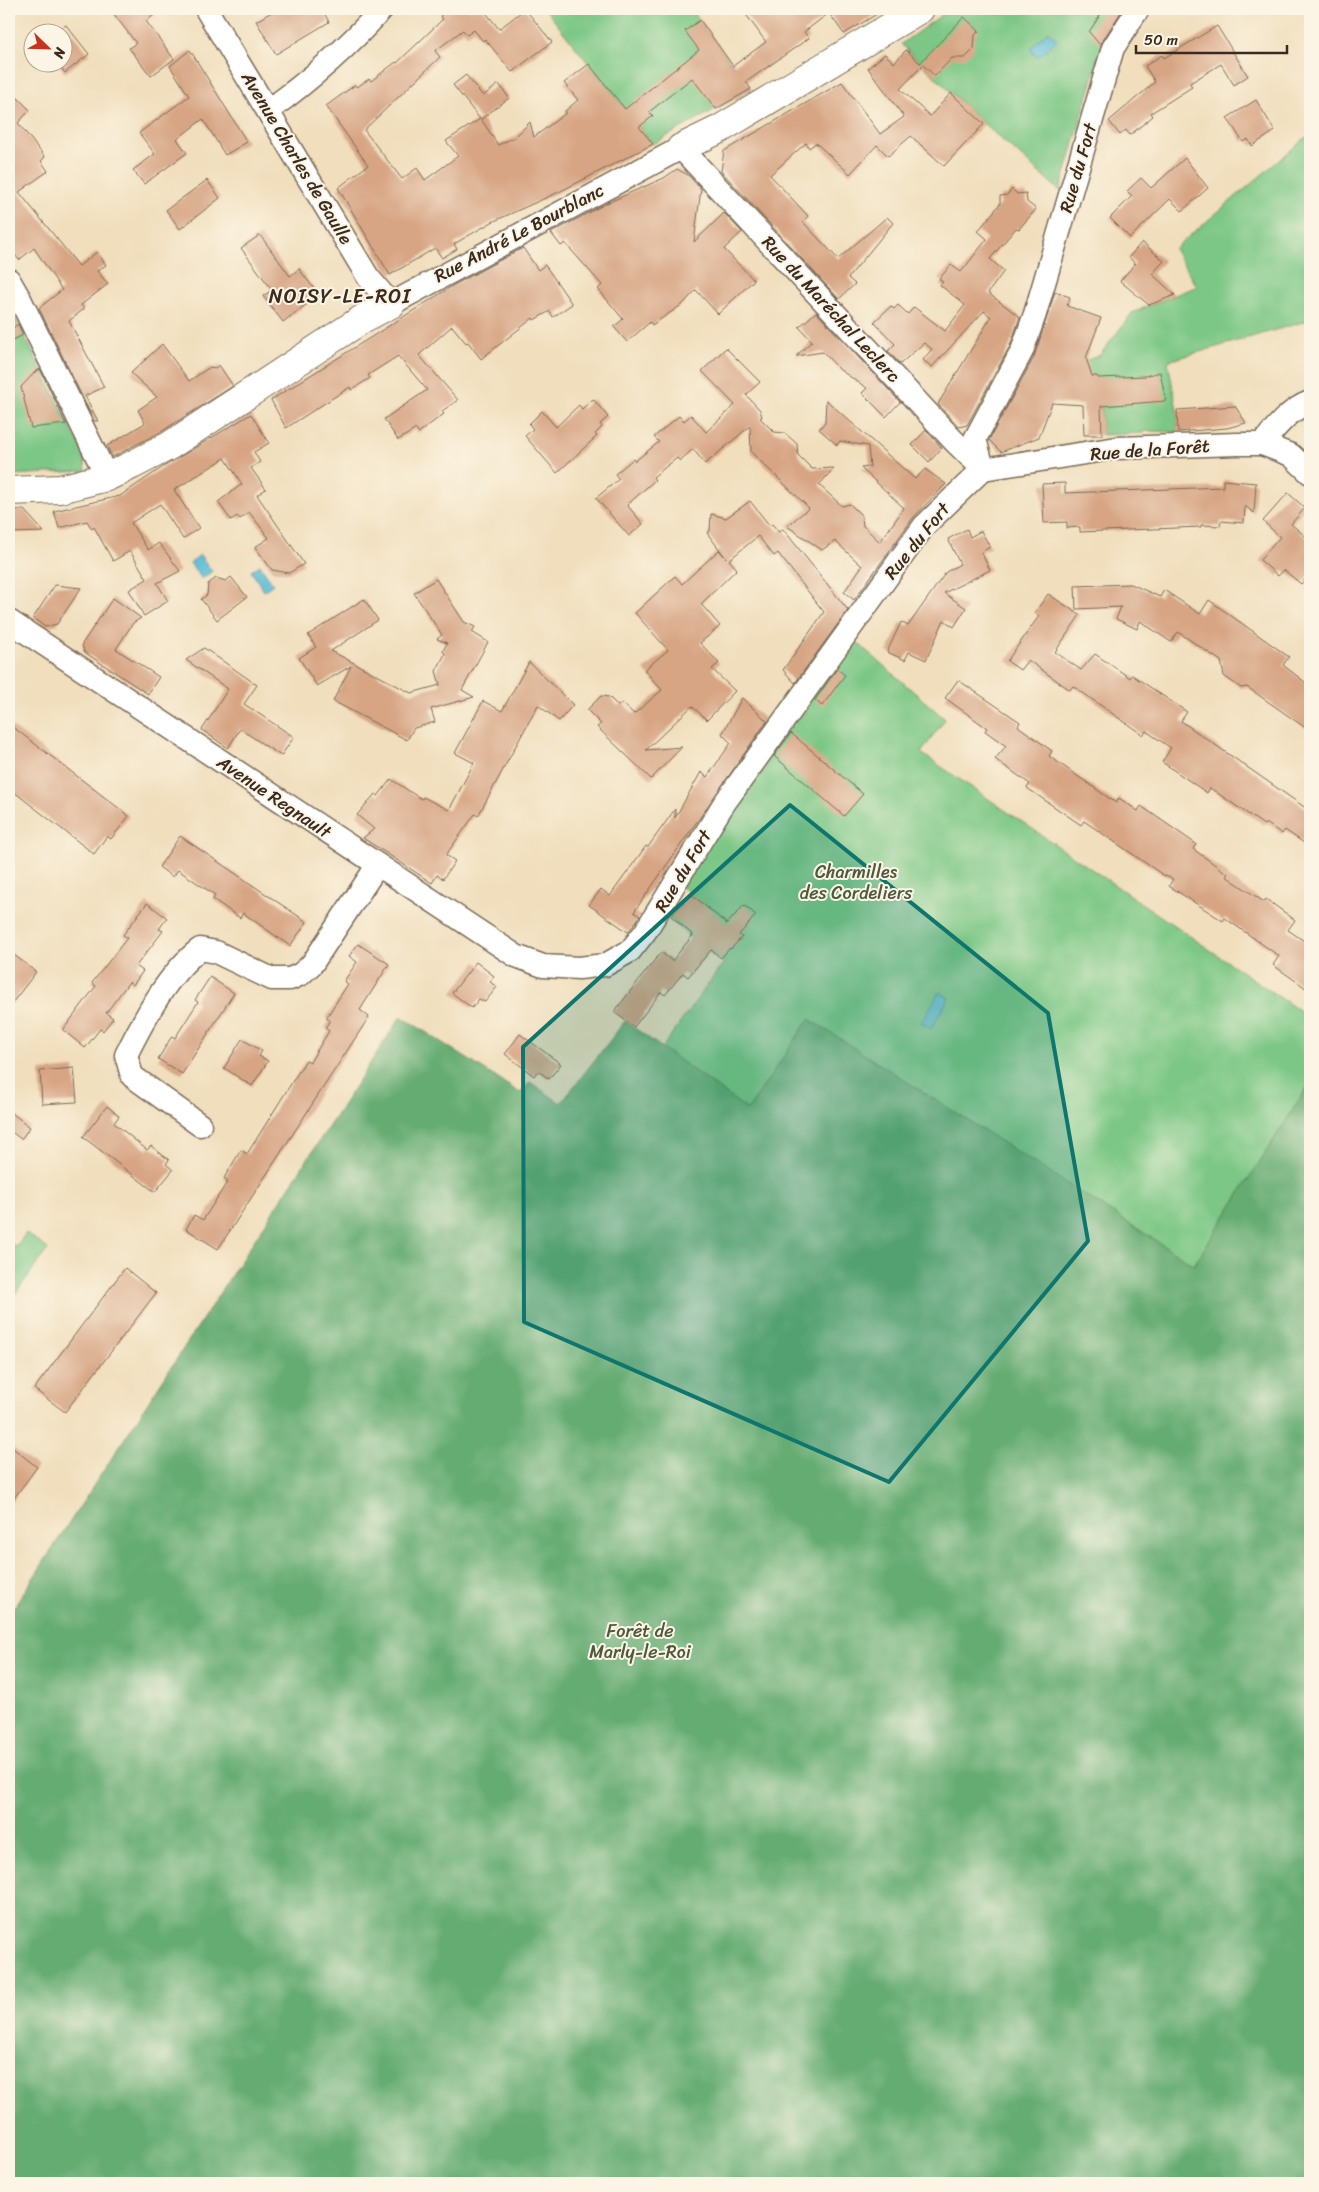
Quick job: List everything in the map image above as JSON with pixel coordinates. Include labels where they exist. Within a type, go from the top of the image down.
[{"type":"street","name":"Avenue Charles de Gaulle","points":[[206,9],[269,110],[368,277],[391,304]]},
{"type":"street","points":[[269,110],[332,58],[366,27],[382,9]]},
{"type":"street","name":"Rue André Le Bourblanc","points":[[9,491],[60,489],[107,477],[169,446],[364,318],[653,161],[720,129],[920,9]]},
{"type":"street","name":"Rue du Fort","points":[[543,966],[579,968],[605,965],[630,951],[645,932],[723,805],[924,526],[983,469],[974,439],[1022,351],[1035,314],[1113,48],[1138,9]]},
{"type":"street","name":"Rue du Maréchal Leclerc","points":[[681,148],[954,441],[983,469]]},
{"type":"street","points":[[9,280],[107,477]]},
{"type":"street","points":[[1262,444],[1296,408],[1310,402]]},
{"type":"street","name":"Rue de la Forêt","points":[[983,469],[1117,448],[1262,444],[1291,455],[1310,473]]},
{"type":"street","name":"Avenue Regnault","points":[[9,621],[377,866],[516,956],[543,966]]},
{"type":"street","points":[[200,1125],[132,1076],[126,1055],[142,1023],[185,960],[200,949],[216,952],[272,979],[290,979],[301,974],[312,964],[377,866]]},
{"type":"highlighted area","points":[[790,805],[1048,1013],[1088,1241],[889,1482],[524,1322],[523,1047]]},
{"type":"green space","points":[[545,9],[691,9],[751,89],[653,144]]},
{"type":"green space","points":[[950,9],[1115,9],[1121,16],[1102,47],[1060,191],[984,124],[901,44]]},
{"type":"green space","points":[[1310,134],[1310,320],[1168,361],[1177,410],[1178,432],[1144,431],[1143,433],[1102,435],[1101,398],[1070,367],[1100,355],[1132,313],[1197,286],[1174,249]]},
{"type":"green space","points":[[9,305],[83,452],[86,471],[9,475]]},
{"type":"green space","name":"Charmilles des Cordeliers","points":[[853,639],[945,719],[921,753],[1310,1018],[1310,1083],[1194,1266],[809,1019],[748,1110],[662,1048],[724,962],[694,941],[669,918],[691,894],[681,886],[725,812]]},
{"type":"green space","name":"Forêt de Marly-le-Roi","points":[[401,1016],[520,1093],[530,1082],[561,1103],[625,1021],[748,1110],[809,1019],[1194,1265],[1310,1083],[1310,2183],[9,2183],[9,1615]]},
{"type":"green space","points":[[26,1233],[48,1249],[9,1302],[9,1242],[16,1247]]},
{"type":"water","points":[[1048,31],[1057,39],[1040,56],[1033,54],[1031,48]]},
{"type":"water","points":[[200,555],[212,571],[202,579],[190,563]]},
{"type":"water","points":[[260,565],[273,584],[264,591],[251,571]]},
{"type":"water","points":[[939,992],[949,998],[931,1029],[921,1023]]},
{"type":"building","points":[[110,9],[162,9],[146,21],[174,59],[151,76],[129,48],[136,43]]},
{"type":"building","points":[[277,9],[322,9],[329,22],[276,54],[256,21]]},
{"type":"building","points":[[448,9],[483,9],[499,29],[525,9],[552,42],[512,72],[485,39],[483,41],[474,30],[467,35],[463,30],[435,51],[440,57],[364,130],[402,179],[417,168],[425,180],[458,156],[446,141],[480,119],[453,85],[466,75],[483,96],[499,84],[509,98],[481,119],[498,145],[515,137],[530,122],[534,137],[566,113],[565,111],[578,100],[564,83],[589,64],[625,109],[699,50],[685,31],[700,20],[733,66],[766,42],[742,9],[885,9],[844,34],[829,13],[804,32],[809,38],[746,82],[751,89],[716,109],[692,78],[649,112],[653,116],[639,127],[653,144],[559,192],[492,222],[454,244],[457,249],[442,258],[435,248],[390,275],[338,188],[368,165],[326,106],[355,85],[357,87],[369,79],[371,81],[397,63],[443,19],[440,16]]},
{"type":"building","points":[[1104,9],[1123,9],[1100,45],[1089,32]]},
{"type":"building","points":[[964,17],[979,31],[975,35],[974,49],[965,58],[952,58],[935,76],[923,65],[900,89],[930,116],[951,93],[984,124],[944,166],[911,136],[888,156],[877,145],[850,174],[816,143],[809,148],[806,143],[770,175],[808,216],[803,222],[838,259],[887,217],[893,223],[848,278],[855,284],[839,299],[721,171],[724,151],[842,82],[880,134],[904,117],[868,68],[885,54],[894,63],[906,50],[920,63]]},
{"type":"building","points":[[1217,26],[1248,76],[1234,85],[1221,64],[1190,83],[1192,87],[1151,113],[1153,116],[1130,135],[1126,130],[1120,135],[1109,121],[1155,82],[1145,66],[1162,55],[1164,58]]},
{"type":"building","points":[[72,33],[89,54],[72,67]]},
{"type":"building","points":[[190,50],[247,142],[225,155],[203,119],[177,139],[187,153],[144,184],[133,170],[155,154],[139,133],[189,96],[170,66]]},
{"type":"building","points":[[9,89],[30,110],[18,123],[45,157],[41,161],[48,171],[19,192],[79,266],[97,252],[106,265],[97,271],[108,284],[81,305],[84,309],[69,321],[104,387],[85,396],[98,421],[94,421],[39,308],[62,290],[34,248],[19,260],[9,247]]},
{"type":"building","points":[[1256,100],[1275,131],[1252,146],[1248,139],[1243,142],[1227,118]]},
{"type":"building","points":[[1185,158],[1208,188],[1182,211],[1170,199],[1130,238],[1110,218],[1132,196],[1127,191],[1141,178],[1151,188]]},
{"type":"building","points":[[677,169],[688,175],[701,189],[694,242],[724,213],[742,232],[724,249],[754,280],[718,314],[696,290],[683,304],[652,325],[650,322],[627,342],[614,327],[623,319],[598,289],[602,285],[565,243],[561,246],[551,233],[607,203],[664,178]]},
{"type":"building","points":[[207,180],[220,198],[180,229],[166,210]]},
{"type":"building","points":[[1012,189],[1017,194],[1026,193],[1027,202],[1036,209],[1019,229],[1016,228],[990,259],[1004,271],[988,293],[1020,317],[1010,346],[967,425],[959,427],[938,404],[991,317],[984,311],[932,367],[923,360],[932,349],[924,343],[900,364],[888,351],[895,344],[874,322],[891,306],[894,309],[898,305],[908,314],[914,307],[945,331],[965,305],[940,285],[943,282],[939,279],[951,265],[961,272],[987,239],[978,231],[1000,204],[1000,196],[1007,195]]},
{"type":"building","points":[[260,235],[290,276],[299,269],[319,295],[283,322],[263,296],[272,290],[241,248]]},
{"type":"building","points":[[1142,242],[1164,261],[1152,274],[1175,295],[1149,305],[1120,281],[1135,264],[1129,257]]},
{"type":"building","points":[[523,248],[538,270],[545,265],[572,304],[553,317],[550,311],[534,320],[533,318],[481,359],[452,326],[419,355],[458,400],[442,411],[444,414],[418,433],[416,429],[398,440],[384,419],[427,390],[398,356],[368,375],[370,378],[351,390],[350,387],[286,428],[271,400],[454,285]]},
{"type":"building","points":[[1055,292],[1070,297],[1067,306],[1101,318],[1086,358],[1092,376],[1097,376],[1098,378],[1145,376],[1160,372],[1166,401],[1101,406],[1102,435],[1084,435],[1083,405],[1052,403],[1039,437],[1001,452],[989,440],[1034,357]]},
{"type":"building","points":[[816,312],[900,402],[886,417],[862,393],[867,388],[840,370],[823,352],[796,356],[812,341],[799,327]]},
{"type":"building","points":[[18,324],[23,335],[9,342],[9,331]]},
{"type":"building","points":[[162,344],[189,381],[210,367],[215,368],[219,365],[233,386],[159,433],[112,457],[107,446],[145,423],[138,410],[157,397],[131,373]]},
{"type":"building","points":[[726,348],[760,382],[746,395],[760,410],[762,417],[760,418],[774,432],[785,433],[797,444],[798,455],[812,469],[834,468],[819,485],[842,506],[850,504],[862,516],[863,526],[880,542],[904,508],[861,468],[870,467],[868,446],[840,441],[837,445],[819,429],[825,422],[826,400],[915,479],[925,469],[946,484],[913,518],[854,600],[844,592],[862,566],[835,541],[822,550],[787,526],[809,508],[751,452],[750,426],[705,464],[693,449],[680,461],[677,458],[653,477],[655,480],[627,505],[643,524],[629,536],[596,498],[619,479],[615,474],[633,459],[635,461],[659,442],[654,437],[679,416],[684,421],[691,415],[706,432],[735,405],[702,371]]},
{"type":"building","points":[[40,369],[66,424],[31,428],[21,387]]},
{"type":"building","points":[[593,399],[608,417],[600,424],[602,427],[595,434],[597,436],[557,473],[525,436],[533,429],[529,424],[542,411],[556,427],[579,405],[582,409]]},
{"type":"building","points":[[1235,406],[1246,423],[1227,428],[1178,432],[1177,410]]},
{"type":"building","points":[[251,414],[269,443],[254,452],[260,462],[251,468],[266,489],[257,495],[304,564],[289,573],[272,570],[255,547],[269,538],[249,512],[240,519],[237,516],[231,520],[225,512],[218,502],[242,484],[225,458],[174,490],[199,528],[183,539],[160,504],[131,523],[148,550],[159,543],[180,571],[157,583],[168,601],[144,616],[129,590],[147,579],[130,551],[113,561],[94,527],[92,529],[87,521],[59,528],[54,511],[120,496],[163,467]]},
{"type":"building","points":[[926,430],[942,448],[929,462],[912,445]]},
{"type":"building","points":[[1223,480],[1256,483],[1254,513],[1245,506],[1244,523],[1221,521],[1220,526],[1201,525],[1201,527],[1080,532],[1080,527],[1067,528],[1067,522],[1044,523],[1042,484],[1065,483],[1065,493],[1223,487]]},
{"type":"building","points":[[1288,493],[1305,508],[1291,524],[1310,540],[1310,574],[1301,584],[1284,570],[1278,576],[1260,560],[1280,537],[1263,521]]},
{"type":"building","points":[[750,501],[770,526],[772,524],[779,532],[783,529],[848,610],[795,683],[783,670],[824,612],[778,553],[774,556],[758,536],[729,560],[737,569],[701,604],[720,626],[700,643],[719,663],[712,669],[735,691],[707,720],[692,706],[646,750],[682,747],[651,779],[597,727],[601,724],[587,710],[601,696],[609,697],[618,706],[622,703],[634,714],[662,690],[644,670],[668,650],[635,613],[675,576],[682,584],[719,550],[726,558],[707,533],[710,531],[711,514],[726,518]]},
{"type":"building","points":[[9,510],[24,510],[44,532],[9,533]]},
{"type":"building","points":[[967,529],[970,537],[981,531],[990,547],[981,552],[990,570],[944,593],[966,608],[954,627],[944,620],[926,660],[909,652],[905,660],[887,652],[901,622],[908,626],[946,572],[960,564],[948,539]]},
{"type":"building","points":[[231,577],[247,597],[217,620],[201,599],[207,595],[208,584],[216,578],[226,581]]},
{"type":"building","points":[[436,579],[464,622],[475,627],[472,632],[488,642],[462,690],[474,697],[431,709],[435,722],[414,728],[407,740],[333,701],[351,666],[317,686],[299,658],[316,647],[308,635],[364,599],[378,620],[331,651],[411,693],[440,685],[436,671],[445,654],[443,651],[447,643],[437,639],[442,635],[414,593]]},
{"type":"building","points":[[1131,584],[1160,597],[1164,590],[1200,614],[1209,600],[1289,657],[1283,665],[1310,686],[1310,731],[1247,687],[1241,688],[1224,676],[1221,661],[1178,632],[1171,642],[1140,621],[1137,629],[1116,619],[1121,607],[1076,609],[1075,586]]},
{"type":"building","points":[[55,585],[81,588],[57,624],[45,627],[33,618]]},
{"type":"building","points":[[1048,594],[1080,615],[1055,652],[1081,670],[1095,654],[1130,678],[1132,675],[1187,712],[1181,721],[1310,811],[1310,834],[1304,843],[1285,830],[1282,834],[1266,823],[1264,825],[1210,788],[1207,793],[1162,762],[1171,748],[1146,731],[1143,735],[1073,686],[1070,690],[1028,660],[1020,670],[1007,661],[1039,616],[1035,612]]},
{"type":"building","points":[[113,598],[141,618],[133,623],[116,649],[159,677],[148,694],[84,652],[82,644]]},
{"type":"building","points":[[204,648],[257,685],[244,704],[294,737],[281,756],[240,729],[228,748],[202,730],[228,689],[186,660]]},
{"type":"building","points":[[529,662],[573,705],[559,721],[538,705],[478,816],[475,814],[446,855],[455,861],[443,879],[437,875],[432,883],[363,838],[374,829],[357,815],[375,794],[378,796],[391,779],[422,799],[423,797],[449,810],[474,763],[455,753],[483,701],[502,711]]},
{"type":"building","points":[[837,669],[845,675],[822,706],[815,700]]},
{"type":"building","points":[[958,680],[1020,722],[1018,726],[1052,751],[1049,756],[1116,803],[1119,798],[1138,811],[1141,806],[1196,844],[1193,849],[1228,874],[1226,876],[1264,902],[1266,899],[1295,920],[1288,930],[1310,945],[1310,991],[1273,965],[1279,956],[1225,918],[1223,921],[1169,886],[1173,879],[1163,875],[1084,821],[1081,825],[1027,788],[1030,784],[995,759],[1006,746],[985,731],[987,728],[945,698]]},
{"type":"building","points":[[742,698],[767,721],[634,912],[640,916],[628,932],[589,905],[601,889],[610,896],[675,809],[675,818],[701,772],[707,777],[731,743],[722,734]]},
{"type":"building","points":[[9,724],[129,816],[111,839],[107,836],[94,854],[9,788]]},
{"type":"building","points":[[791,733],[863,794],[844,816],[774,756]]},
{"type":"building","points":[[180,836],[307,922],[290,946],[243,913],[240,918],[213,899],[215,895],[178,870],[173,877],[159,867]]},
{"type":"building","points":[[691,894],[727,924],[744,905],[756,915],[739,935],[742,937],[731,949],[721,958],[711,950],[688,977],[683,973],[665,995],[661,992],[634,1027],[614,1012],[661,952],[672,961],[693,935],[671,916]]},
{"type":"building","points":[[147,903],[167,918],[159,929],[163,931],[136,966],[143,971],[133,985],[129,982],[106,1013],[113,1018],[103,1031],[100,1029],[85,1048],[63,1030],[96,986],[92,983],[127,938],[123,935]]},
{"type":"building","points":[[358,944],[389,964],[360,1010],[369,1017],[218,1249],[186,1229],[194,1215],[203,1220],[228,1181],[224,1178],[241,1150],[247,1154],[306,1060],[310,1062],[329,1031],[325,1028],[330,1020],[326,1018],[348,984],[344,981],[357,962],[349,956]]},
{"type":"building","points":[[9,951],[36,972],[9,1007]]},
{"type":"building","points":[[476,962],[494,976],[490,982],[497,987],[485,1002],[479,999],[472,1008],[452,993]]},
{"type":"building","points":[[210,977],[234,993],[182,1074],[158,1059],[172,1036],[175,1038],[198,1002],[195,1000]]},
{"type":"building","points":[[520,1034],[561,1064],[549,1079],[538,1071],[534,1076],[505,1054]]},
{"type":"building","points":[[242,1039],[262,1051],[259,1056],[268,1061],[252,1086],[224,1068]]},
{"type":"building","points":[[74,1068],[77,1102],[42,1104],[40,1071]]},
{"type":"building","points":[[107,1106],[119,1116],[114,1123],[147,1150],[151,1146],[169,1160],[166,1164],[173,1170],[155,1192],[83,1137]]},
{"type":"building","points":[[9,1111],[30,1127],[21,1139],[9,1130]]},
{"type":"building","points":[[125,1268],[156,1293],[65,1412],[34,1389]]},
{"type":"building","points":[[9,1445],[37,1467],[9,1505]]},
{"type":"district","name":"NOISY-LE-ROI","points":[[340,296]]}]
